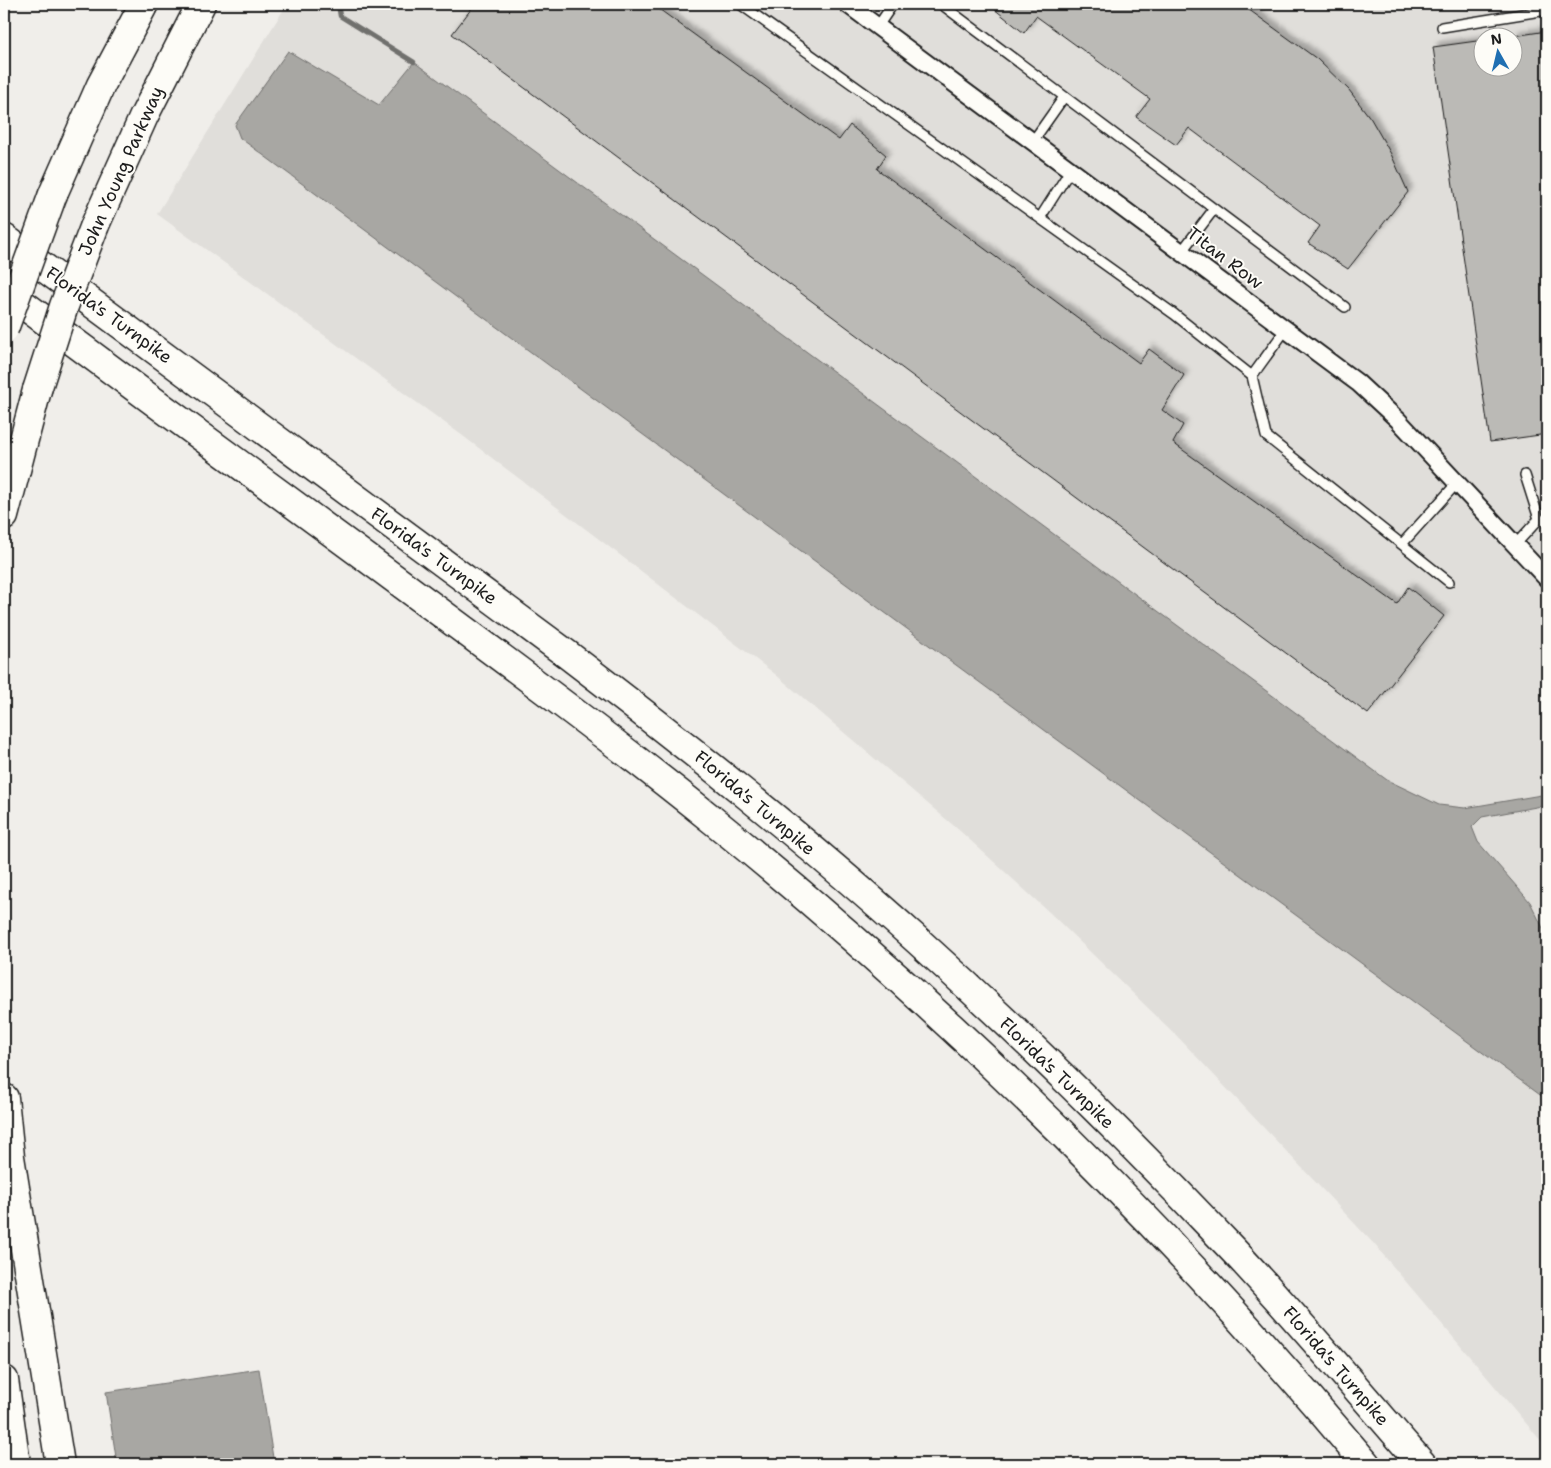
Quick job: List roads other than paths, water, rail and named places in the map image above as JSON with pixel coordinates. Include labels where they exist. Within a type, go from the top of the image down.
[{"type":"highway","points":[[4,328],[53,194],[101,85],[144,4]]},
{"type":"highway","name":"John Young Parkway","points":[[4,516],[37,390],[64,306],[96,225],[140,124],[201,4]]},
{"type":"highway","name":"Florida's Turnpike","points":[[4,238],[644,714],[744,792],[915,938],[999,1016],[1159,1173],[1294,1317],[1422,1464]]},
{"type":"highway","points":[[4,290],[550,694],[717,824],[810,902],[887,969],[970,1046],[1129,1202],[1211,1288],[1366,1464]]},
{"type":"highway","points":[[4,1098],[10,1157],[60,1464]]},
{"type":"highway","points":[[4,1380],[16,1464]]},
{"type":"street","name":"Titan Row","points":[[848,4],[1358,383],[1398,420],[1547,579]]},
{"type":"lane","points":[[740,4],[1174,314],[1252,376],[1266,436],[1449,582]]},
{"type":"lane","points":[[878,26],[893,4]]},
{"type":"lane","points":[[941,4],[1346,307]]},
{"type":"lane","points":[[1442,27],[1547,10]]},
{"type":"lane","points":[[1033,141],[1064,97]]},
{"type":"lane","points":[[1040,218],[1071,169]]},
{"type":"lane","points":[[1182,251],[1214,209]]},
{"type":"lane","points":[[1252,376],[1286,329]]},
{"type":"lane","points":[[1515,545],[1543,521],[1525,476]]},
{"type":"lane","points":[[1402,544],[1457,483]]},
{"type":"waterway","points":[[338,4],[340,16],[414,62]]}]
